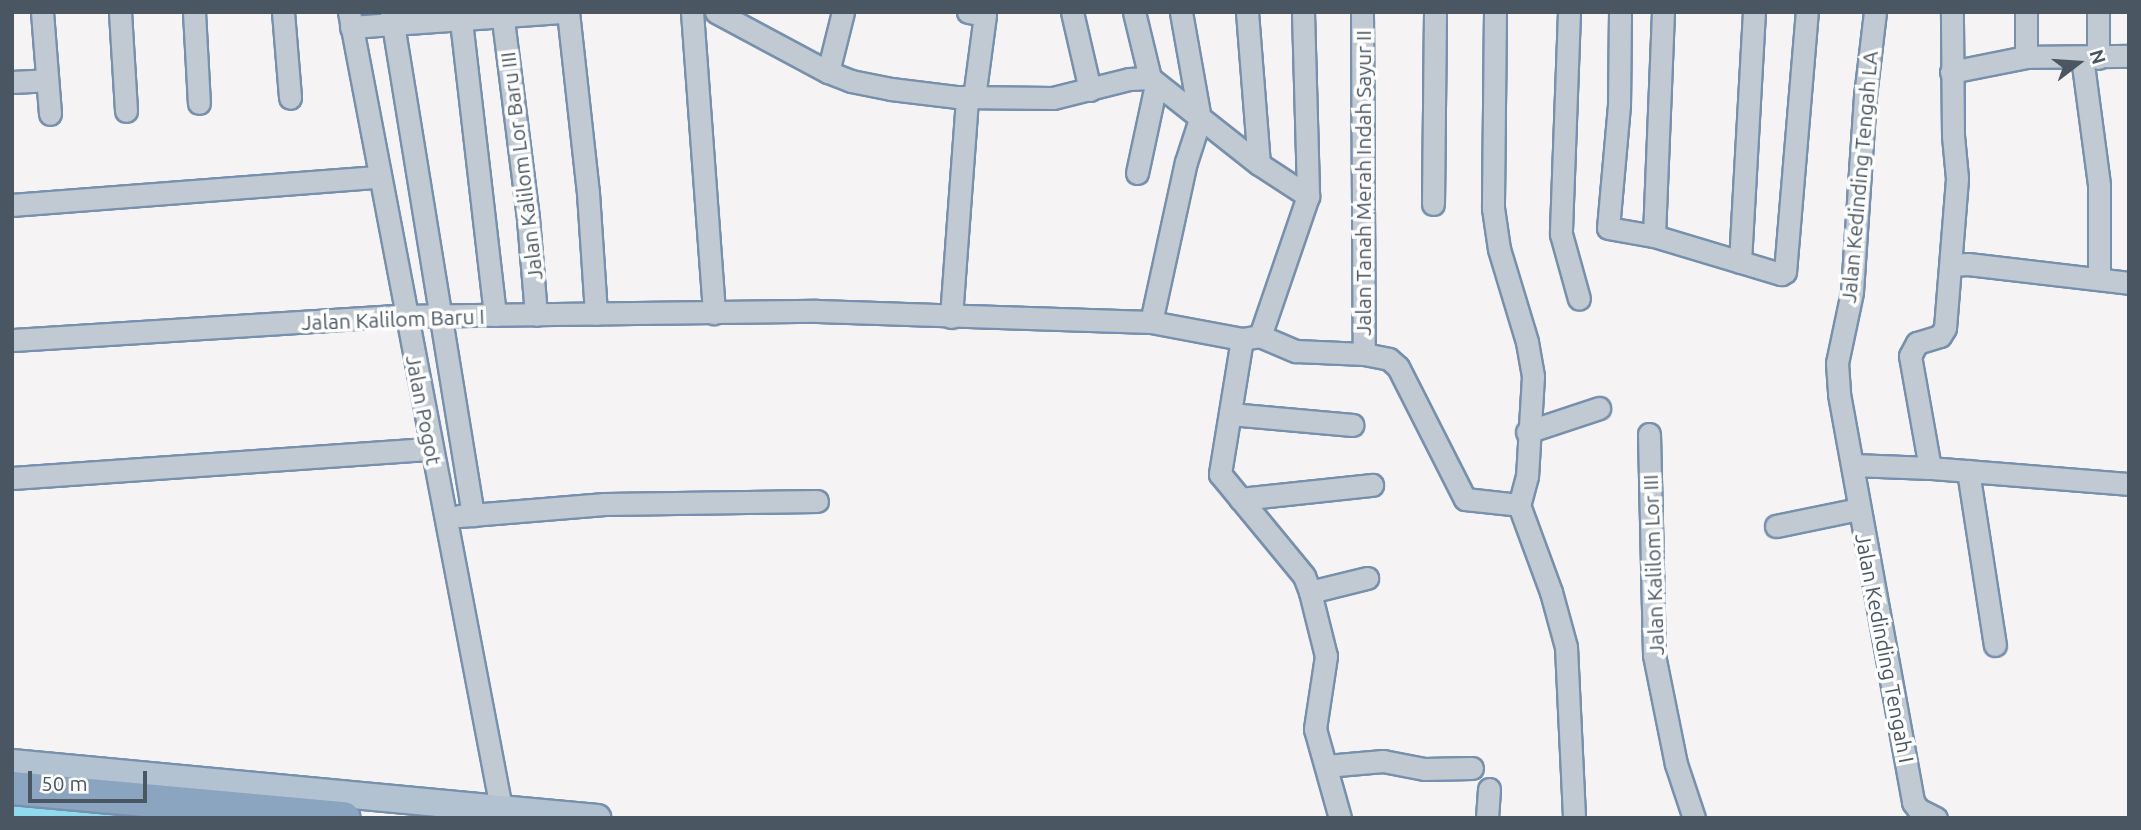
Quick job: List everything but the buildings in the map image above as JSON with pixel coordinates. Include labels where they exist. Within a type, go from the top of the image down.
[{"type":"highway","points":[[12,788],[344,818]]},
{"type":"main road","points":[[12,763],[597,818]]},
{"type":"street","points":[[42,12],[50,114]]},
{"type":"street","points":[[120,12],[126,111]]},
{"type":"street","points":[[194,12],[199,103]]},
{"type":"street","points":[[283,12],[290,98]]},
{"type":"street","points":[[350,20],[391,18],[461,21],[503,15],[561,12]]},
{"type":"street","points":[[568,12],[588,193],[596,314]]},
{"type":"street","points":[[692,12],[714,313]]},
{"type":"street","points":[[716,12],[828,72],[850,81],[891,89],[971,97],[1053,98],[1129,79],[1153,81],[1259,164],[1308,196]]},
{"type":"street","points":[[828,72],[843,12]]},
{"type":"street","points":[[951,317],[971,97],[985,15],[968,12]]},
{"type":"street","points":[[1072,12],[1090,90]]},
{"type":"street","points":[[1134,12],[1153,81],[1137,173]]},
{"type":"street","points":[[1151,322],[1186,162],[1200,119],[1181,12]]},
{"type":"street","points":[[1247,12],[1259,164]]},
{"type":"street","points":[[1303,12],[1308,196],[1251,338],[1230,414],[1219,470],[1222,478],[1304,576],[1310,592],[1326,656],[1315,717],[1318,744],[1340,818]]},
{"type":"street","name":"Jalan Tanah Merah Indah Sayur II","points":[[1362,12],[1364,354]]},
{"type":"street","points":[[1433,204],[1435,12]]},
{"type":"street","points":[[1495,12],[1493,208],[1499,248],[1527,342],[1533,376],[1527,432],[1527,476],[1519,505],[1551,592],[1566,647],[1574,818]]},
{"type":"street","points":[[1569,12],[1561,234],[1579,299]]},
{"type":"street","points":[[1620,12],[1619,105],[1607,224],[1609,229],[1654,236],[1781,274],[1785,272],[1807,12]]},
{"type":"street","points":[[1654,236],[1663,12]]},
{"type":"street","points":[[1740,262],[1754,12]]},
{"type":"street","name":"Jalan Kedinding Tengah LA","points":[[1853,465],[1839,394],[1837,363],[1852,292],[1865,96],[1875,12]]},
{"type":"street","points":[[1930,468],[1910,356],[1917,343],[1940,336],[1945,328],[1957,178],[1951,72],[1952,12]]},
{"type":"street","points":[[2026,12],[2026,57]]},
{"type":"street","points":[[2098,12],[2090,58],[2099,186],[2099,277]]},
{"type":"street","name":"Jalan Kalilom Lor Baru III","points":[[503,15],[528,219],[536,315]]},
{"type":"street","points":[[391,18],[473,515]]},
{"type":"street","name":"Jalan Pogot","points":[[350,20],[501,808]]},
{"type":"street","points":[[461,21],[495,315]]},
{"type":"street","points":[[1951,72],[2026,57],[2129,56]]},
{"type":"street","points":[[12,82],[47,80]]},
{"type":"street","points":[[12,205],[380,177]]},
{"type":"street","points":[[1951,265],[1968,264],[2099,277],[2129,283]]},
{"type":"street","name":"Jalan Kalilom Baru I","points":[[12,340],[406,316],[817,311],[1151,322],[1251,338],[1296,351],[1364,354],[1389,359],[1398,367],[1465,499],[1519,505]]},
{"type":"street","points":[[1527,432],[1599,408]]},
{"type":"street","points":[[1230,414],[1353,425]]},
{"type":"street","name":"Jalan Kalilom Lor III","points":[[1649,434],[1654,656],[1676,764],[1694,818]]},
{"type":"street","points":[[12,478],[431,449]]},
{"type":"street","points":[[1853,465],[1930,468],[2129,484]]},
{"type":"street","name":"Jalan Kedinding Tengah I","points":[[1853,465],[1913,802],[1917,809],[1936,818]]},
{"type":"street","points":[[1968,471],[1995,645]]},
{"type":"street","points":[[1240,499],[1372,485]]},
{"type":"street","points":[[445,518],[606,504],[817,501]]},
{"type":"street","points":[[1776,526],[1859,509]]},
{"type":"street","points":[[1310,592],[1367,578]]},
{"type":"street","points":[[1326,766],[1383,761],[1424,769],[1472,768]]},
{"type":"street","points":[[1487,818],[1489,789]]},
{"type":"water","points":[[12,804],[155,818],[12,818]]}]
